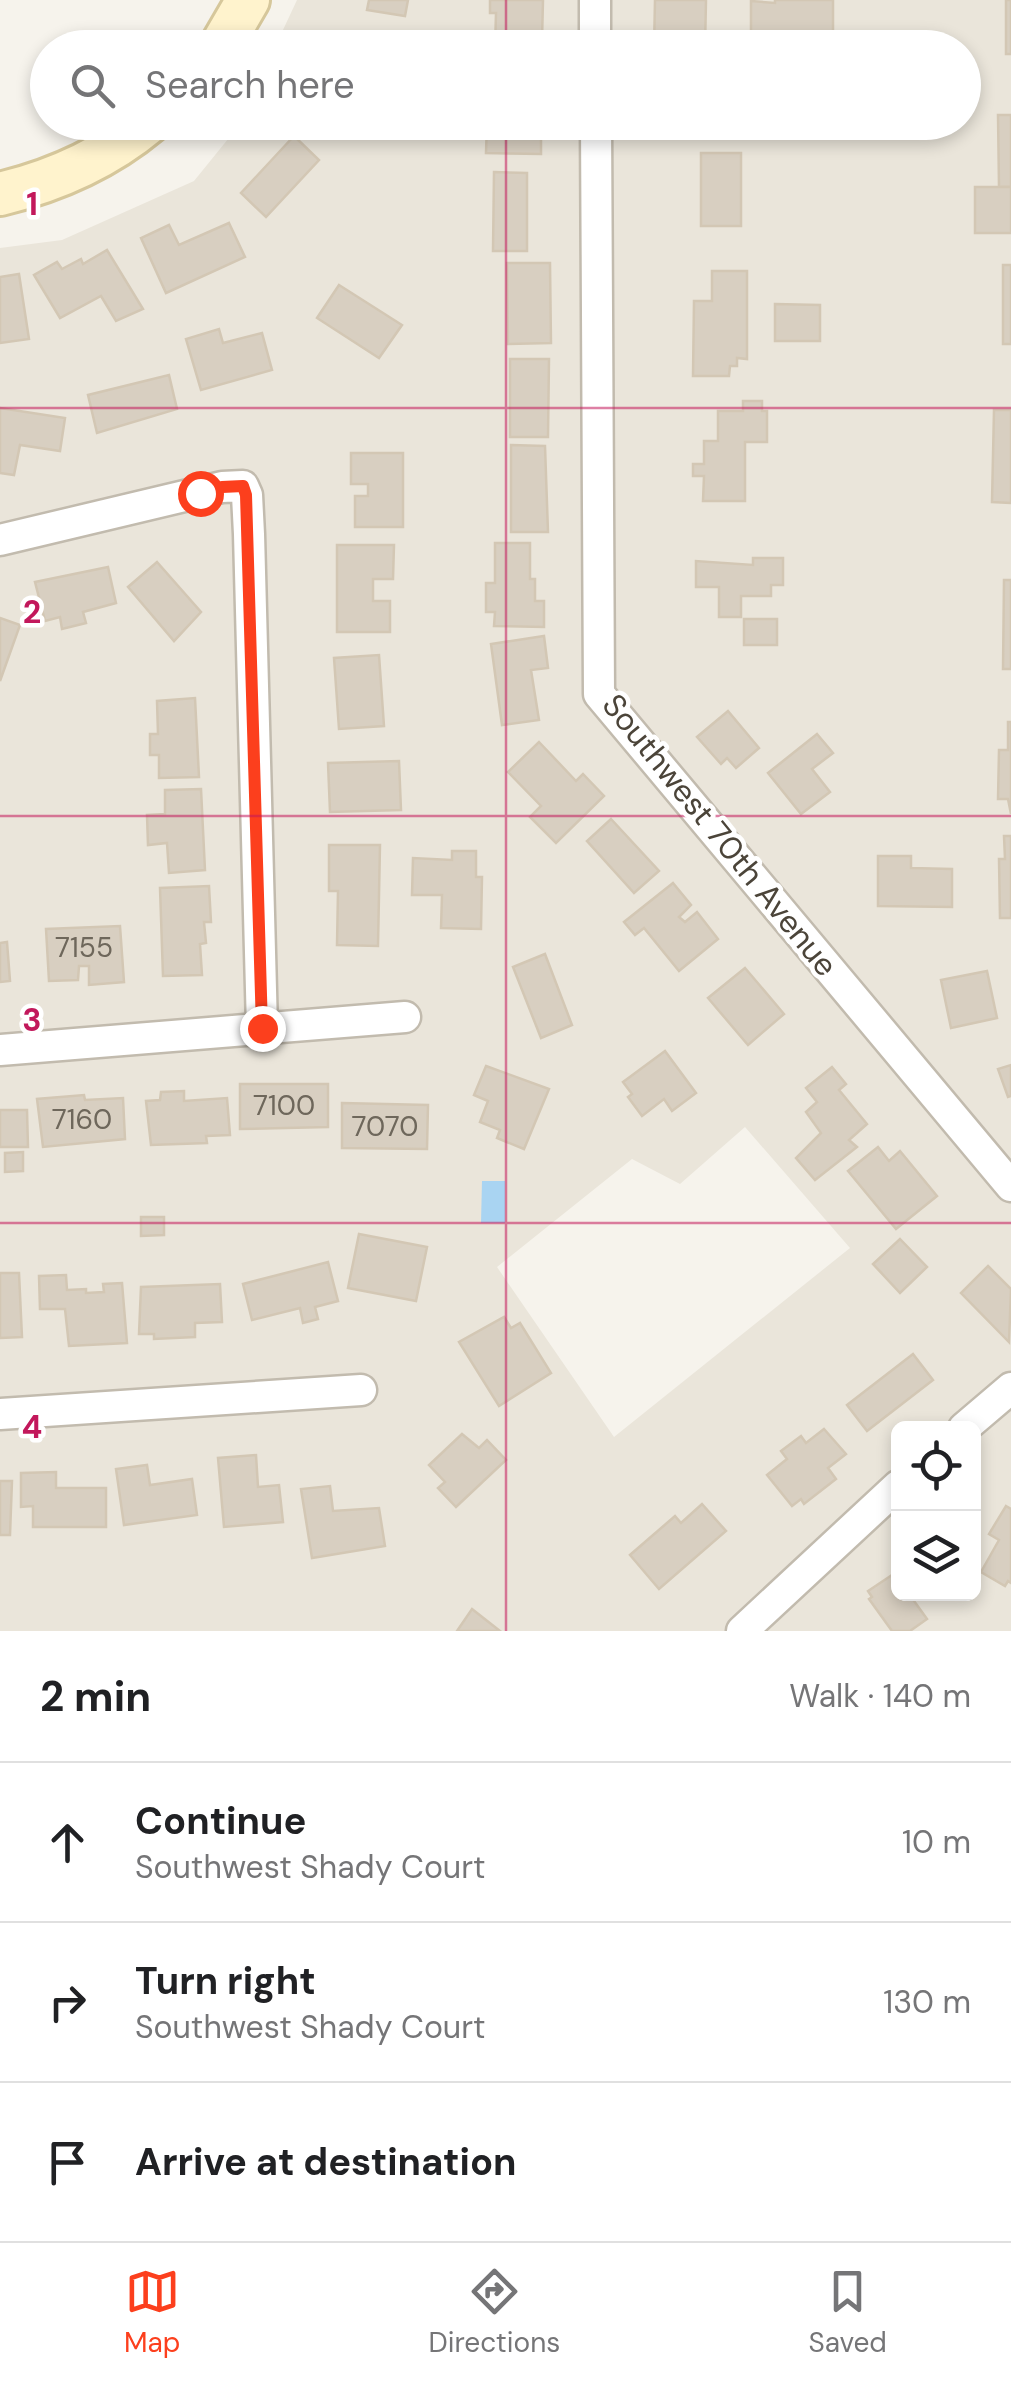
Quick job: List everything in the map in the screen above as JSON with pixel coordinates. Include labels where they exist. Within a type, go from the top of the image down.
[{"type":"street","points":[[230,30],[248,0]]},
{"type":"street","points":[[595,0],[595,30]]},
{"type":"street","points":[[0,194],[49,180],[92,160],[122,140]]},
{"type":"street","name":"Southwest 70th Avenue","points":[[596,140],[599,694],[1011,1186]]},
{"type":"street","points":[[0,540],[222,487],[243,486],[248,534],[262,1028]]},
{"type":"street","points":[[0,1050],[406,1018]]},
{"type":"street","points":[[972,1421],[1011,1388]]},
{"type":"street","points":[[0,1414],[361,1390]]},
{"type":"street","points":[[742,1631],[891,1493]]},
{"type":"shaded area","points":[[297,0],[1011,0],[1011,1631],[0,1631],[0,248],[62,240],[194,181],[227,140],[981,140],[981,30],[283,30]],"holes":[[[745,1127],[850,1248],[614,1437],[497,1267],[632,1159],[680,1184]]]},
{"type":"water","points":[[482,1181],[505,1181],[505,1223],[481,1223]]},
{"type":"building","points":[[369,0],[408,0],[405,16],[367,10]]},
{"type":"building","points":[[490,0],[543,0],[542,30],[496,30],[496,13],[490,13]]},
{"type":"building","points":[[655,0],[706,0],[705,30],[654,30]]},
{"type":"building","points":[[833,0],[833,30],[751,30],[751,1]]},
{"type":"building","points":[[1006,0],[1011,0],[1011,54],[1006,54]]},
{"type":"building","points":[[998,115],[1011,115],[1011,187],[999,187]]},
{"type":"building","points":[[290,140],[298,140],[319,160],[266,217],[241,193]]},
{"type":"building","points":[[486,140],[541,140],[541,154],[486,153]]},
{"type":"building","points":[[701,153],[741,153],[741,226],[701,226]]},
{"type":"building","points":[[494,172],[527,173],[527,251],[493,251]]},
{"type":"building","points":[[975,187],[1011,187],[1011,233],[975,233]]},
{"type":"building","points":[[229,223],[245,257],[166,293],[141,238],[169,225],[179,245]]},
{"type":"building","points":[[107,250],[143,309],[116,321],[101,296],[60,318],[34,275],[57,262],[62,269],[81,259],[83,264]]},
{"type":"building","points":[[507,263],[550,263],[551,343],[508,344]]},
{"type":"building","points":[[1003,265],[1011,265],[1011,344],[1003,344]]},
{"type":"building","points":[[712,271],[747,271],[747,359],[737,358],[737,366],[730,366],[729,376],[693,376],[694,301],[712,301]]},
{"type":"building","points":[[19,274],[29,339],[0,343],[0,277]]},
{"type":"building","points":[[339,285],[402,325],[379,358],[317,318]]},
{"type":"building","points":[[775,304],[820,305],[820,341],[775,341]]},
{"type":"building","points":[[219,329],[223,343],[262,333],[272,370],[201,390],[186,339]]},
{"type":"building","points":[[510,359],[549,359],[548,437],[510,437]]},
{"type":"building","points":[[169,375],[177,409],[97,433],[88,395]]},
{"type":"building","points":[[743,401],[762,401],[762,411],[767,411],[767,442],[745,442],[745,501],[703,501],[704,476],[693,476],[693,464],[704,464],[704,441],[718,441],[718,411],[743,411]]},
{"type":"building","points":[[0,408],[65,418],[60,451],[20,445],[14,475],[0,473]]},
{"type":"building","points":[[994,410],[1011,410],[1011,503],[992,502]]},
{"type":"building","points":[[511,445],[545,446],[548,532],[511,532]]},
{"type":"building","points":[[351,453],[403,453],[403,527],[355,527],[355,496],[368,496],[368,484],[351,484]]},
{"type":"building","points":[[495,543],[530,543],[530,579],[535,579],[535,601],[544,601],[544,627],[494,626],[495,612],[486,612],[486,583],[495,583]]},
{"type":"building","points":[[337,545],[394,545],[393,579],[373,579],[373,601],[390,601],[390,632],[337,632]]},
{"type":"building","points":[[753,558],[783,558],[783,585],[771,585],[771,596],[741,596],[741,617],[719,617],[719,587],[696,587],[696,561],[753,565]]},
{"type":"building","points":[[157,562],[201,612],[174,641],[128,587]]},
{"type":"building","points":[[108,567],[116,603],[83,612],[86,623],[62,629],[60,617],[45,621],[35,582]]},
{"type":"building","points":[[1004,580],[1011,580],[1011,669],[1003,669]]},
{"type":"building","points":[[0,618],[20,625],[0,681]]},
{"type":"building","points":[[744,619],[777,619],[777,645],[744,645]]},
{"type":"building","points":[[544,636],[548,668],[531,670],[539,720],[502,725],[491,644]]},
{"type":"building","points":[[379,655],[384,726],[339,729],[334,658]]},
{"type":"building","points":[[195,698],[199,777],[159,778],[159,755],[150,755],[150,734],[158,734],[157,701]]},
{"type":"building","points":[[728,711],[759,748],[736,768],[727,758],[721,764],[697,737]]},
{"type":"building","points":[[1008,722],[1011,814],[1008,799],[998,799],[999,750],[1008,750]]},
{"type":"building","points":[[817,734],[833,753],[812,769],[830,792],[801,814],[768,773]]},
{"type":"building","points":[[539,742],[576,781],[583,774],[604,796],[556,843],[530,817],[541,806],[508,772]]},
{"type":"building","points":[[399,761],[401,810],[330,812],[328,763]]},
{"type":"building","points":[[201,789],[205,870],[169,873],[167,843],[148,845],[147,815],[165,814],[165,790]]},
{"type":"building","points":[[611,819],[659,871],[634,893],[587,841]]},
{"type":"building","points":[[1004,836],[1011,836],[1011,918],[1000,918],[999,859],[1005,859]]},
{"type":"building","points":[[329,845],[380,845],[378,946],[337,945],[338,891],[329,891]]},
{"type":"building","points":[[452,851],[476,851],[476,877],[482,877],[481,929],[441,928],[442,895],[412,895],[413,858],[452,860]]},
{"type":"building","points":[[878,856],[911,856],[911,868],[952,869],[952,907],[878,906]]},
{"type":"building","points":[[673,883],[691,905],[679,917],[685,922],[697,912],[718,939],[679,971],[644,928],[635,935],[624,922]]},
{"type":"building","points":[[209,886],[211,922],[204,922],[206,943],[200,944],[202,975],[163,976],[160,888]]},
{"type":"building","points":[[120,926],[124,982],[89,985],[89,966],[79,966],[78,980],[49,981],[46,929]]},
{"type":"building","points":[[7,942],[10,981],[0,982],[0,943]]},
{"type":"building","points":[[545,954],[572,1025],[541,1038],[513,967]]},
{"type":"building","points":[[745,968],[784,1014],[748,1045],[708,998]]},
{"type":"building","points":[[987,971],[997,1018],[951,1028],[941,980]]},
{"type":"building","points":[[665,1051],[696,1093],[672,1111],[664,1099],[642,1116],[623,1082]]},
{"type":"building","points":[[1011,1065],[1011,1096],[1008,1097],[998,1069]]},
{"type":"building","points":[[486,1066],[549,1089],[524,1149],[497,1138],[500,1130],[480,1122],[488,1101],[474,1095]]},
{"type":"building","points":[[832,1067],[846,1084],[839,1090],[867,1124],[849,1140],[857,1147],[815,1180],[796,1158],[821,1133],[806,1112],[817,1102],[806,1088]]},
{"type":"building","points":[[240,1084],[328,1084],[328,1127],[240,1129]]},
{"type":"building","points":[[184,1091],[184,1101],[227,1098],[230,1135],[206,1136],[207,1143],[151,1145],[146,1101],[160,1100],[161,1092]]},
{"type":"building","points":[[84,1095],[85,1100],[123,1098],[125,1139],[43,1147],[37,1099]]},
{"type":"building","points":[[342,1103],[428,1105],[427,1149],[342,1148]]},
{"type":"building","points":[[0,1110],[27,1110],[28,1147],[0,1147]]},
{"type":"building","points":[[878,1147],[889,1161],[900,1151],[937,1196],[896,1229],[848,1171]]},
{"type":"building","points":[[23,1152],[23,1171],[5,1172],[5,1153]]},
{"type":"building","points":[[141,1217],[164,1217],[164,1235],[141,1236]]},
{"type":"building","points":[[359,1234],[427,1247],[416,1301],[348,1288]]},
{"type":"building","points":[[900,1239],[927,1267],[900,1293],[873,1264]]},
{"type":"building","points":[[328,1262],[338,1301],[315,1307],[318,1319],[303,1323],[300,1308],[252,1320],[243,1284]]},
{"type":"building","points":[[988,1266],[1011,1289],[1009,1342],[961,1293]]},
{"type":"building","points":[[0,1273],[19,1273],[22,1337],[0,1338]]},
{"type":"building","points":[[66,1275],[67,1290],[86,1289],[86,1293],[104,1292],[103,1284],[122,1283],[127,1343],[69,1346],[65,1309],[40,1309],[39,1276]]},
{"type":"building","points":[[220,1284],[222,1322],[195,1323],[195,1337],[154,1339],[154,1334],[139,1334],[141,1287]]},
{"type":"building","points":[[504,1317],[511,1328],[520,1323],[551,1373],[499,1406],[459,1342]]},
{"type":"building","points":[[913,1354],[933,1380],[867,1431],[847,1405]]},
{"type":"building","points":[[824,1429],[846,1454],[828,1468],[836,1479],[804,1504],[801,1499],[792,1506],[767,1475],[787,1459],[781,1451],[801,1436],[806,1443]]},
{"type":"building","points":[[462,1434],[479,1448],[487,1440],[506,1460],[456,1507],[438,1488],[445,1482],[429,1465]]},
{"type":"building","points":[[256,1455],[258,1487],[279,1485],[283,1522],[224,1527],[218,1458]]},
{"type":"building","points":[[147,1465],[150,1485],[192,1479],[197,1515],[124,1525],[116,1469]]},
{"type":"building","points":[[56,1472],[56,1488],[106,1488],[106,1527],[33,1527],[33,1506],[21,1507],[21,1473]]},
{"type":"building","points":[[0,1481],[12,1481],[10,1535],[0,1535]]},
{"type":"building","points":[[330,1486],[333,1511],[379,1508],[385,1546],[312,1558],[301,1489]]},
{"type":"building","points":[[702,1504],[726,1531],[659,1589],[630,1555],[675,1516],[681,1523]]},
{"type":"building","points":[[1006,1506],[1011,1509],[1011,1583],[1008,1581],[1005,1586],[981,1572],[999,1540],[989,1534]]},
{"type":"building","points":[[891,1576],[891,1601],[914,1601],[927,1619],[910,1631],[892,1631],[869,1599],[872,1597],[868,1591]]},
{"type":"building","points":[[472,1609],[500,1631],[457,1631]]},
{"type":"route","points":[[200,493],[243,486],[246,495],[262,1028]]}]
